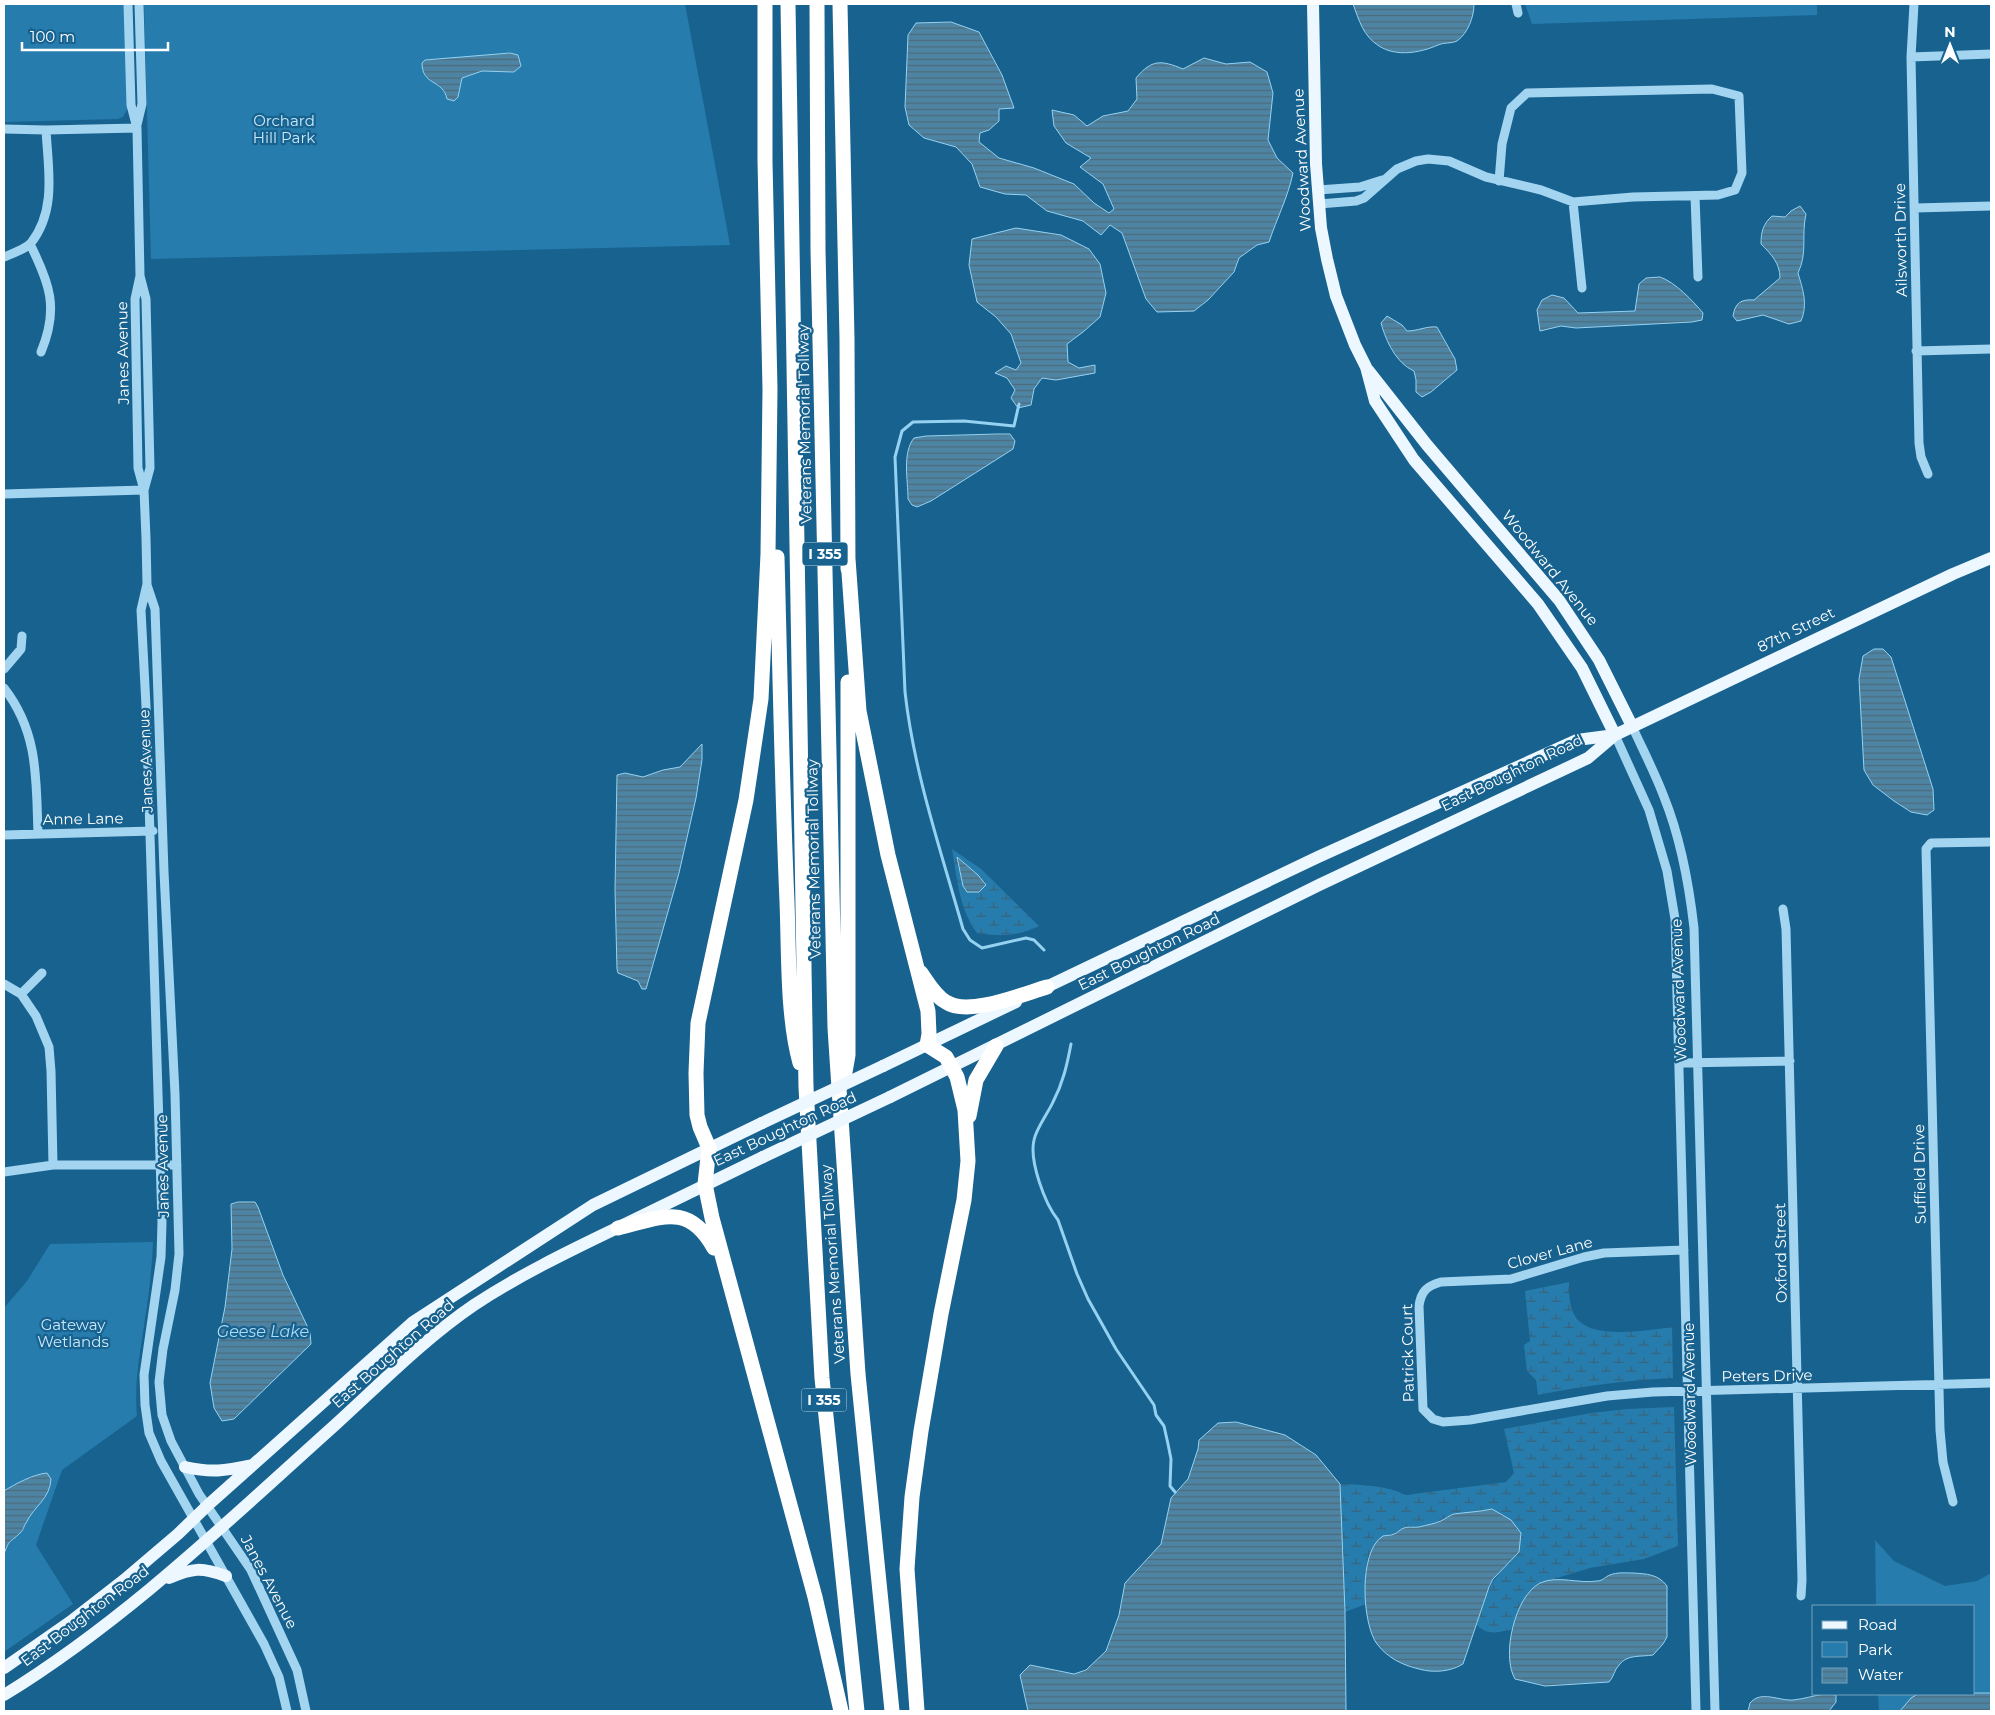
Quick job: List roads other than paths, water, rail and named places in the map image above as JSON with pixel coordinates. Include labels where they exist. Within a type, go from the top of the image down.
[{"type":"highway","points":[[765,4],[765,171],[770,389],[768,554],[761,698],[746,800],[698,1023],[697,1115],[709,1148],[705,1184],[724,1267],[815,1597],[841,1711]]},
{"type":"highway","name":"Veterans Memorial Tollway","points":[[788,4],[806,1087],[822,1378],[857,1711]]},
{"type":"highway","name":"Veterans Memorial Tollway","points":[[817,4],[819,270],[835,1028],[858,1374],[892,1711]]},
{"type":"highway","points":[[840,4],[847,340],[848,1055],[840,1104]]},
{"type":"highway","points":[[770,389],[774,424],[784,842],[790,981],[795,1046],[806,1087]]},
{"type":"highway","points":[[848,559],[859,711],[888,855],[929,1020],[927,1045],[946,1057],[953,1067],[957,1077],[967,1132],[968,1161],[964,1200],[941,1314],[912,1497],[907,1569],[917,1711]]},
{"type":"highway","points":[[916,965],[940,998],[947,1004],[957,1007],[980,1006],[1047,987]]},
{"type":"highway","points":[[967,1132],[976,1080],[996,1046]]},
{"type":"highway","points":[[618,1228],[668,1216],[691,1221],[706,1233],[724,1267]]},
{"type":"main road","name":"Woodward Avenue","points":[[1313,4],[1319,204],[1326,259],[1336,296],[1355,345],[1366,367],[1427,446],[1559,600],[1599,660],[1632,726]]},
{"type":"main road","name":"Woodward Avenue","points":[[1366,367],[1375,401],[1391,427],[1414,460],[1452,506],[1538,604],[1582,668],[1615,735]]},
{"type":"main road","name":"87th Street","points":[[1615,735],[1944,578],[1991,558]]},
{"type":"main road","name":"East Boughton Road","points":[[4,1668],[70,1622],[124,1580],[178,1534],[192,1519],[413,1322],[592,1204],[1318,857],[1577,740],[1615,735]]},
{"type":"main road","name":"East Boughton Road","points":[[4,1695],[78,1645],[157,1582],[205,1542],[426,1343],[474,1306],[519,1278],[705,1184],[953,1067],[1319,885],[1588,758],[1615,735]]},
{"type":"main road","points":[[185,1467],[210,1472],[225,1471],[254,1464]]},
{"type":"main road","points":[[157,1582],[198,1568],[226,1576]]},
{"type":"street","name":"Janes Avenue","points":[[128,4],[130,105],[137,128]]},
{"type":"street","name":"Janes Avenue","points":[[139,4],[142,104],[137,128],[140,276],[135,299],[138,468],[144,490],[147,584],[141,610],[162,1222],[161,1257],[144,1375],[145,1405],[149,1433],[161,1461],[264,1644],[279,1676],[287,1711]]},
{"type":"street","name":"Ailsworth Drive","points":[[1914,4],[1911,57],[1916,351],[1919,443],[1921,457],[1928,474]]},
{"type":"street","points":[[1911,57],[1991,54]]},
{"type":"street","points":[[1319,204],[1356,201],[1364,198],[1397,169],[1416,161],[1439,159],[1449,161],[1499,181],[1540,190],[1573,202],[1718,195],[1735,190],[1742,173],[1739,96],[1712,89],[1527,93],[1511,108],[1502,144],[1499,181]]},
{"type":"street","points":[[4,129],[137,128]]},
{"type":"street","points":[[4,257],[30,244],[45,218],[49,203],[46,130]]},
{"type":"street","points":[[1318,190],[1360,187],[1386,178]]},
{"type":"street","points":[[1695,196],[1698,277]]},
{"type":"street","points":[[1573,202],[1582,288]]},
{"type":"street","points":[[1915,208],[1991,206]]},
{"type":"street","points":[[30,244],[45,274],[51,300],[49,334],[41,352]]},
{"type":"street","points":[[1916,351],[1991,349]]},
{"type":"street","points":[[4,494],[144,490]]},
{"type":"street","name":"Janes Avenue","points":[[147,584],[155,609],[162,831],[175,1084],[179,1254],[175,1290],[163,1349],[159,1382],[162,1415],[171,1441],[200,1494],[251,1570],[297,1670],[306,1711]]},
{"type":"street","points":[[4,669],[21,649],[22,636]]},
{"type":"street","points":[[4,688],[22,715],[32,744],[36,778],[38,834]]},
{"type":"street","name":"Woodward Avenue","points":[[1632,726],[1664,798],[1682,855],[1694,928],[1715,1711]]},
{"type":"street","name":"Woodward Avenue","points":[[1615,735],[1649,810],[1667,871],[1675,919],[1696,1711]]},
{"type":"street","name":"Anne Lane","points":[[4,835],[162,831]]},
{"type":"street","name":"Suffield Drive","points":[[1953,1502],[1942,1454],[1939,1384],[1926,857],[1928,845],[1937,843],[1991,842]]},
{"type":"street","name":"Oxford Street","points":[[1783,909],[1786,929],[1790,1061],[1801,1596]]},
{"type":"street","points":[[21,994],[42,973]]},
{"type":"street","points":[[4,984],[21,994],[36,1016],[49,1047],[51,1060],[53,1165]]},
{"type":"street","points":[[1680,1063],[1790,1061]]},
{"type":"street","points":[[4,1172],[53,1165],[177,1165]]},
{"type":"street","name":"Clover Lane","points":[[1424,1289],[1431,1284],[1441,1282],[1510,1279],[1604,1253],[1684,1250]]},
{"type":"street","name":"Patrick Court","points":[[1424,1289],[1420,1297],[1419,1306],[1423,1409],[1427,1415]]},
{"type":"street","name":"Peters Drive","points":[[1427,1415],[1443,1422],[1470,1420],[1621,1394],[1991,1383]]},
{"type":"water","points":[[1353,4],[1474,4],[1470,24],[1457,41],[1440,44],[1416,52],[1400,53],[1379,46],[1369,37],[1362,27]]},
{"type":"water","points":[[951,22],[979,32],[1002,75],[1014,108],[999,109],[999,121],[989,130],[980,133],[979,142],[999,158],[1034,168],[1074,184],[1094,203],[1109,213],[1114,209],[1103,184],[1080,167],[1091,158],[1066,143],[1054,126],[1052,110],[1074,115],[1087,126],[1103,116],[1128,111],[1137,99],[1136,78],[1147,67],[1157,63],[1169,64],[1183,69],[1204,58],[1226,64],[1250,62],[1267,72],[1273,93],[1268,140],[1277,158],[1293,173],[1269,242],[1257,245],[1239,258],[1234,272],[1208,300],[1194,311],[1157,312],[1146,299],[1122,233],[1110,225],[1101,235],[1083,221],[1047,211],[1026,195],[1005,194],[980,187],[972,164],[956,147],[924,138],[909,125],[905,107],[908,35],[916,23]]},
{"type":"water","points":[[510,53],[518,55],[521,66],[514,72],[482,71],[462,78],[458,97],[454,101],[447,99],[441,88],[425,76],[423,70],[422,63],[425,60]]},
{"type":"water","points":[[1800,206],[1806,214],[1804,251],[1798,273],[1804,303],[1801,321],[1789,324],[1763,315],[1737,321],[1733,316],[1735,308],[1739,303],[1746,300],[1754,300],[1780,278],[1777,263],[1761,244],[1765,225],[1772,216],[1785,217]]},
{"type":"water","points":[[1016,228],[1061,235],[1089,249],[1100,264],[1106,293],[1100,317],[1067,344],[1068,362],[1079,368],[1095,365],[1095,373],[1056,380],[1042,378],[1034,389],[1031,405],[1018,408],[1011,398],[1015,390],[1007,378],[995,373],[1006,366],[1016,370],[1021,363],[1011,334],[996,317],[977,302],[969,265],[972,239]]},
{"type":"water","points":[[1660,277],[1678,287],[1689,298],[1703,313],[1702,320],[1576,328],[1561,326],[1540,331],[1537,310],[1542,300],[1552,295],[1564,298],[1578,313],[1635,311],[1639,284],[1646,278]]},
{"type":"water","points":[[1387,316],[1402,325],[1407,331],[1437,327],[1455,359],[1457,370],[1431,392],[1422,397],[1416,392],[1414,371],[1397,357],[1386,337],[1381,323]]},
{"type":"water","points":[[1010,434],[1015,441],[1013,449],[931,501],[917,507],[912,505],[908,499],[906,467],[908,451],[914,438]]},
{"type":"water","points":[[1874,649],[1883,649],[1891,657],[1933,789],[1934,810],[1927,815],[1911,812],[1894,801],[1873,785],[1864,770],[1859,679],[1863,656]]},
{"type":"water","points":[[702,744],[702,760],[696,798],[679,873],[646,989],[642,989],[638,981],[618,973],[617,969],[615,890],[617,775],[625,773],[643,777],[663,770],[680,767]]},
{"type":"water","points":[[957,857],[978,875],[986,885],[979,892],[967,892],[963,886]]},
{"type":"water","name":"Geese Lake","points":[[255,1202],[258,1207],[283,1275],[310,1332],[311,1344],[234,1419],[222,1421],[214,1408],[210,1383],[225,1307],[232,1249],[231,1204]]},
{"type":"water","points":[[1236,1422],[1285,1435],[1316,1455],[1340,1484],[1345,1612],[1346,1711],[1028,1711],[1020,1675],[1030,1665],[1074,1674],[1086,1670],[1106,1651],[1119,1615],[1125,1583],[1161,1544],[1171,1498],[1188,1479],[1199,1440],[1218,1423]]},
{"type":"water","points":[[47,1473],[51,1479],[48,1492],[29,1517],[22,1531],[9,1543],[4,1554],[4,1491],[19,1482]]},
{"type":"water","points":[[1492,1509],[1511,1520],[1521,1533],[1519,1552],[1493,1579],[1489,1587],[1463,1664],[1447,1670],[1430,1671],[1407,1665],[1391,1657],[1377,1644],[1368,1621],[1365,1588],[1366,1571],[1369,1556],[1375,1544],[1383,1536],[1393,1535],[1406,1527],[1419,1527],[1436,1523],[1454,1514]]},
{"type":"water","points":[[1616,1573],[1648,1574],[1656,1577],[1667,1586],[1667,1637],[1653,1655],[1634,1657],[1622,1661],[1609,1682],[1545,1686],[1515,1679],[1509,1656],[1510,1642],[1517,1613],[1531,1590],[1540,1583],[1547,1581],[1590,1582],[1601,1580]]},
{"type":"water","points":[[1975,1693],[1991,1693],[1991,1711],[1900,1711],[1911,1698],[1916,1695],[1975,1695]]},
{"type":"water","points":[[1820,1695],[1836,1695],[1836,1702],[1829,1711],[1748,1711],[1750,1703],[1759,1697],[1793,1700]]},
{"type":"waterway","points":[[1019,404],[1014,426],[964,421],[913,422],[902,431],[895,457],[905,692],[909,722],[922,782],[963,929],[970,940],[982,948],[1026,938],[1034,940],[1044,950]]},
{"type":"waterway","points":[[1071,1044],[1059,1088],[1035,1136],[1033,1149],[1036,1170],[1043,1193],[1058,1220],[1088,1299],[1116,1349],[1154,1405],[1156,1415],[1164,1426],[1171,1459],[1170,1486],[1175,1492]]},
{"type":"park label","name":"Orchard Hill Park","points":[[284,130]]},
{"type":"park label","name":"Gateway Wetlands","points":[[73,1334]]}]
